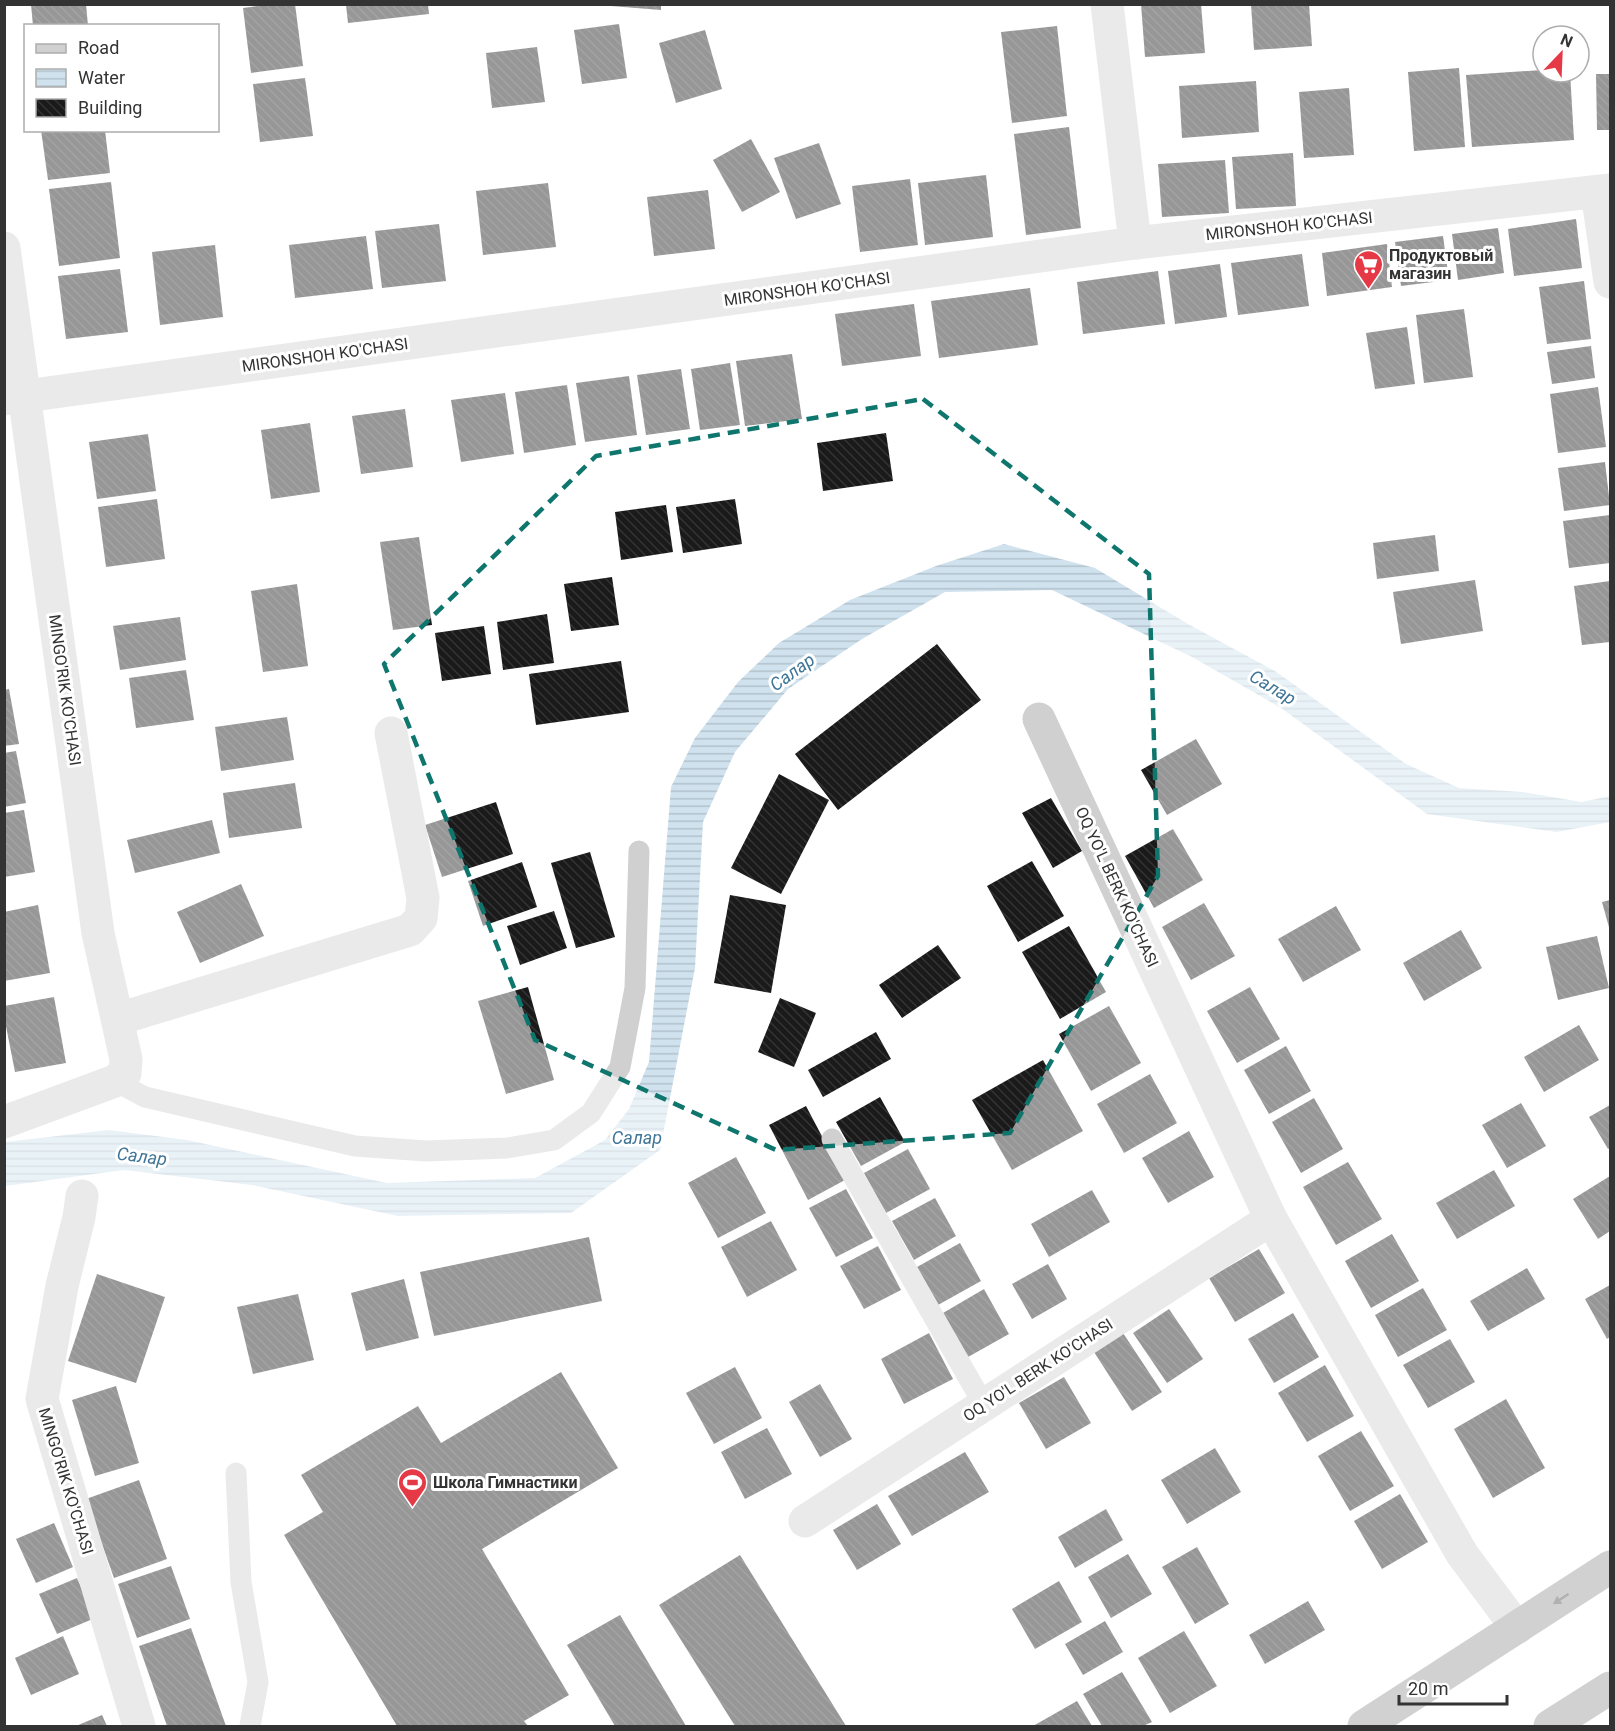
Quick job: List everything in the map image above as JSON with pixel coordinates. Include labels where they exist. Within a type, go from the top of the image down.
[{"type":"highway","points":[[1364,1726],[1611,1567]]},
{"type":"highway","points":[[1551,1726],[1611,1688]]},
{"type":"street","points":[[1107,4],[1135,243]]},
{"type":"street","points":[[1604,191],[1611,282]]},
{"type":"street","name":"MIRONSHOH KO'CHASI","points":[[15,398],[1135,243],[1604,191]]},
{"type":"street","name":"MINGO'RIK KO'CHASI","points":[[4,248],[15,398],[98,933],[126,1059],[125,1073],[115,1081]]},
{"type":"street","name":"OQ YO'L BERK KO'CHASI","points":[[1039,719],[1271,1219],[1462,1554],[1517,1628]]},
{"type":"street","points":[[118,1019],[410,930],[421,918],[423,898],[391,733]]},
{"type":"street","points":[[4,1122],[115,1081]]},
{"type":"street","name":"MINGO'RIK KO'CHASI","points":[[82,1196],[80,1217],[62,1286],[42,1399],[139,1726]]},
{"type":"street","name":"OQ YO'L BERK KO'CHASI","points":[[804,1521],[1271,1219]]},
{"type":"lane","points":[[115,1081],[145,1097],[355,1146],[426,1151],[507,1149],[554,1140],[591,1113],[620,1067],[635,988],[639,851]]},
{"type":"lane","points":[[832,1139],[984,1405]]},
{"type":"lane","points":[[236,1473],[241,1582],[258,1682],[250,1726]]},
{"type":"highlighted area","points":[[923,399],[1149,574],[1158,876],[1010,1133],[776,1150],[535,1040],[384,664],[596,456]]},
{"type":"water","name":"Салар","points":[[1004,544],[1095,568],[1188,624],[1275,671],[1406,764],[1459,788],[1522,792],[1582,802],[1610,796],[1610,822],[1557,832],[1427,814],[1281,708],[1192,657],[1052,590],[945,592],[862,639],[788,689],[735,752],[703,822],[695,968],[660,1150],[571,1213],[398,1216],[252,1185],[124,1170],[5,1186],[5,1142],[109,1130],[187,1140],[387,1183],[535,1178],[605,1140],[629,1109],[649,1062],[671,787],[695,738],[738,682],[779,643],[850,600],[936,566]]},
{"type":"building","points":[[31,4],[86,4],[88,24],[33,24]]},
{"type":"building","points":[[295,4],[303,66],[251,73],[243,8]]},
{"type":"building","points":[[611,4],[661,4],[661,10],[611,6]]},
{"type":"building","points":[[1141,4],[1201,4],[1205,53],[1145,57]]},
{"type":"building","points":[[1251,4],[1309,4],[1312,46],[1254,50]]},
{"type":"building","points":[[346,5],[428,5],[429,14],[348,23]]},
{"type":"building","points":[[619,24],[627,78],[582,84],[574,30]]},
{"type":"building","points":[[1057,26],[1067,116],[1012,123],[1001,32]]},
{"type":"building","points":[[705,30],[722,89],[676,103],[659,43]]},
{"type":"building","points":[[537,47],[545,102],[492,108],[486,53]]},
{"type":"building","points":[[1459,68],[1465,147],[1414,151],[1408,72]]},
{"type":"building","points":[[1531,71],[1531,84],[1571,84],[1574,140],[1472,147],[1466,75]]},
{"type":"building","points":[[1596,74],[1610,74],[1610,130],[1597,130]]},
{"type":"building","points":[[305,78],[313,136],[260,142],[253,84]]},
{"type":"building","points":[[1256,81],[1259,132],[1182,138],[1179,86]]},
{"type":"building","points":[[1349,88],[1354,155],[1304,158],[1299,92]]},
{"type":"building","points":[[1069,127],[1081,228],[1026,235],[1014,134]]},
{"type":"building","points":[[41,132],[105,132],[110,173],[48,180]]},
{"type":"building","points":[[751,139],[780,192],[742,212],[713,160]]},
{"type":"building","points":[[819,143],[841,204],[796,219],[774,158]]},
{"type":"building","points":[[1293,153],[1296,206],[1236,209],[1232,157]]},
{"type":"building","points":[[1225,160],[1229,213],[1162,217],[1158,164]]},
{"type":"building","points":[[986,175],[993,237],[925,245],[918,183]]},
{"type":"building","points":[[910,179],[918,245],[860,252],[852,186]]},
{"type":"building","points":[[111,182],[120,258],[59,266],[49,189]]},
{"type":"building","points":[[548,183],[556,247],[483,255],[476,191]]},
{"type":"building","points":[[708,190],[715,249],[654,256],[647,197]]},
{"type":"building","points":[[1576,219],[1582,268],[1514,276],[1508,229]]},
{"type":"building","points":[[439,224],[446,281],[382,288],[375,231]]},
{"type":"building","points":[[1498,228],[1504,273],[1458,280],[1452,234]]},
{"type":"building","points":[[366,236],[373,289],[295,298],[289,245]]},
{"type":"building","points":[[1443,236],[1449,280],[1401,286],[1395,242]]},
{"type":"building","points":[[1387,244],[1392,287],[1327,296],[1322,253]]},
{"type":"building","points":[[215,245],[223,317],[160,325],[152,252]]},
{"type":"building","points":[[1302,254],[1309,306],[1238,315],[1231,263]]},
{"type":"building","points":[[1220,264],[1227,317],[1175,324],[1168,271]]},
{"type":"building","points":[[120,269],[128,332],[66,339],[58,276]]},
{"type":"building","points":[[1158,271],[1165,324],[1083,334],[1077,282]]},
{"type":"building","points":[[1584,281],[1591,339],[1547,344],[1539,287]]},
{"type":"building","points":[[1030,288],[1038,345],[939,358],[931,301]]},
{"type":"building","points":[[914,304],[921,356],[842,366],[835,314]]},
{"type":"building","points":[[1464,309],[1473,377],[1424,383],[1416,315]]},
{"type":"building","points":[[1407,327],[1415,384],[1375,389],[1366,333]]},
{"type":"building","points":[[1591,346],[1595,378],[1552,384],[1547,352]]},
{"type":"building","points":[[792,354],[802,419],[745,426],[736,361]]},
{"type":"building","points":[[730,363],[740,425],[700,430],[691,369]]},
{"type":"building","points":[[681,369],[690,429],[646,435],[637,375]]},
{"type":"building","points":[[629,376],[637,435],[585,442],[576,383]]},
{"type":"building","points":[[567,385],[576,445],[524,453],[515,392]]},
{"type":"building","points":[[1598,387],[1606,447],[1558,453],[1550,394]]},
{"type":"building","points":[[505,393],[514,454],[461,462],[451,400]]},
{"type":"building","points":[[405,409],[413,467],[361,474],[352,416]]},
{"type":"building","points":[[310,423],[320,492],[271,499],[261,430]]},
{"type":"building","points":[[886,433],[893,481],[823,491],[817,443]]},
{"type":"building","points":[[148,434],[156,491],[97,499],[89,442]]},
{"type":"building","points":[[1605,462],[1610,505],[1564,511],[1558,468]]},
{"type":"building","points":[[157,499],[165,559],[106,567],[98,507]]},
{"type":"building","points":[[735,499],[742,544],[683,553],[676,507]]},
{"type":"building","points":[[666,505],[673,552],[621,560],[615,512]]},
{"type":"building","points":[[1610,515],[1610,563],[1569,568],[1563,521]]},
{"type":"building","points":[[1435,535],[1439,571],[1377,579],[1373,543]]},
{"type":"building","points":[[419,537],[432,625],[393,630],[380,542]]},
{"type":"building","points":[[612,577],[619,625],[571,631],[564,584]]},
{"type":"building","points":[[1475,580],[1483,631],[1401,644],[1393,592]]},
{"type":"building","points":[[1610,581],[1610,642],[1582,645],[1574,586]]},
{"type":"building","points":[[297,584],[308,666],[263,672],[251,591]]},
{"type":"building","points":[[547,614],[554,663],[503,670],[497,622]]},
{"type":"building","points":[[180,617],[186,660],[120,670],[113,626]]},
{"type":"building","points":[[484,626],[491,674],[442,681],[435,633]]},
{"type":"building","points":[[937,644],[981,700],[838,810],[795,754]]},
{"type":"building","points":[[621,661],[629,712],[536,725],[529,674]]},
{"type":"building","points":[[186,670],[194,720],[136,728],[129,678]]},
{"type":"building","points":[[9,689],[19,744],[4,746],[4,690]]},
{"type":"building","points":[[287,717],[294,760],[221,771],[215,727]]},
{"type":"building","points":[[1196,739],[1222,784],[1167,815],[1141,770]]},
{"type":"building","points":[[16,751],[26,803],[4,807],[4,753]]},
{"type":"building","points":[[779,774],[829,800],[781,894],[731,868]]},
{"type":"building","points":[[295,783],[302,828],[229,838],[223,793]]},
{"type":"building","points":[[1051,798],[1082,851],[1053,868],[1022,813]]},
{"type":"building","points":[[496,802],[513,854],[442,877],[425,825]]},
{"type":"building","points":[[24,810],[35,872],[4,877],[4,813]]},
{"type":"building","points":[[212,820],[220,853],[135,873],[127,840]]},
{"type":"building","points":[[1173,829],[1203,880],[1154,908],[1125,856]]},
{"type":"building","points":[[590,852],[615,937],[576,948],[551,863]]},
{"type":"building","points":[[1032,861],[1064,916],[1018,942],[987,886]]},
{"type":"building","points":[[522,862],[537,907],[483,926],[468,881]]},
{"type":"building","points":[[241,884],[264,936],[200,963],[177,912]]},
{"type":"building","points":[[730,895],[786,905],[771,993],[714,983]]},
{"type":"building","points":[[1610,900],[1610,931],[1602,902]]},
{"type":"building","points":[[1204,903],[1235,956],[1191,980],[1162,927]]},
{"type":"building","points":[[38,905],[50,973],[4,981],[4,912]]},
{"type":"building","points":[[1336,906],[1361,950],[1303,982],[1278,939]]},
{"type":"building","points":[[554,911],[567,948],[520,965],[507,926]]},
{"type":"building","points":[[1069,926],[1106,992],[1060,1019],[1022,952]]},
{"type":"building","points":[[1461,930],[1482,968],[1424,1001],[1403,963]]},
{"type":"building","points":[[1597,936],[1609,988],[1558,1000],[1546,947]]},
{"type":"building","points":[[938,945],[961,978],[902,1018],[879,985]]},
{"type":"building","points":[[528,987],[554,1080],[506,1094],[478,1001]]},
{"type":"building","points":[[1250,987],[1280,1039],[1237,1063],[1207,1011]]},
{"type":"building","points":[[54,997],[66,1063],[15,1072],[4,1006]]},
{"type":"building","points":[[780,998],[816,1013],[794,1067],[758,1052]]},
{"type":"building","points":[[1109,1006],[1141,1063],[1091,1091],[1059,1034]]},
{"type":"building","points":[[1579,1025],[1599,1060],[1544,1092],[1524,1057]]},
{"type":"building","points":[[876,1032],[891,1059],[823,1097],[808,1070]]},
{"type":"building","points":[[1286,1046],[1311,1091],[1269,1114],[1244,1070]]},
{"type":"building","points":[[1043,1060],[1083,1131],[1012,1170],[972,1100]]},
{"type":"building","points":[[1150,1074],[1177,1123],[1124,1153],[1097,1104]]},
{"type":"building","points":[[880,1097],[905,1142],[861,1166],[836,1122]]},
{"type":"building","points":[[1314,1098],[1343,1149],[1301,1173],[1272,1122]]},
{"type":"building","points":[[1521,1103],[1546,1146],[1507,1168],[1482,1125]]},
{"type":"building","points":[[1610,1105],[1610,1148],[1608,1149],[1589,1117]]},
{"type":"building","points":[[806,1106],[845,1180],[808,1200],[769,1125]]},
{"type":"building","points":[[1189,1131],[1214,1177],[1168,1203],[1142,1158]]},
{"type":"building","points":[[908,1149],[930,1189],[886,1213],[864,1173]]},
{"type":"building","points":[[736,1157],[766,1213],[718,1238],[688,1183]]},
{"type":"building","points":[[1348,1162],[1382,1219],[1336,1245],[1303,1187]]},
{"type":"building","points":[[1494,1170],[1515,1206],[1457,1239],[1436,1203]]},
{"type":"building","points":[[1610,1176],[1610,1231],[1598,1239],[1573,1199]]},
{"type":"building","points":[[846,1189],[873,1238],[836,1257],[809,1208]]},
{"type":"building","points":[[1092,1190],[1110,1222],[1049,1257],[1031,1224]]},
{"type":"building","points":[[935,1198],[956,1236],[914,1260],[892,1221]]},
{"type":"building","points":[[771,1221],[797,1270],[747,1297],[721,1247]]},
{"type":"building","points":[[1392,1234],[1419,1281],[1371,1308],[1345,1261]]},
{"type":"building","points":[[589,1237],[602,1301],[434,1336],[420,1272]]},
{"type":"building","points":[[960,1243],[981,1281],[938,1305],[917,1267]]},
{"type":"building","points":[[878,1246],[901,1290],[864,1309],[840,1266]]},
{"type":"building","points":[[1259,1249],[1285,1293],[1235,1322],[1209,1278]]},
{"type":"building","points":[[1048,1264],[1067,1299],[1032,1319],[1012,1284]]},
{"type":"building","points":[[1527,1268],[1545,1299],[1488,1331],[1470,1301]]},
{"type":"building","points":[[97,1274],[165,1297],[136,1383],[68,1361]]},
{"type":"building","points":[[404,1279],[419,1338],[366,1351],[351,1293]]},
{"type":"building","points":[[1610,1285],[1610,1337],[1607,1339],[1585,1299]]},
{"type":"building","points":[[1423,1288],[1447,1330],[1398,1357],[1375,1315]]},
{"type":"building","points":[[984,1289],[1009,1334],[968,1357],[943,1313]]},
{"type":"building","points":[[298,1294],[314,1360],[253,1374],[237,1307]]},
{"type":"building","points":[[1169,1309],[1203,1359],[1167,1383],[1133,1333]]},
{"type":"building","points":[[1293,1313],[1319,1357],[1274,1383],[1248,1339]]},
{"type":"building","points":[[929,1333],[953,1379],[904,1404],[881,1359]]},
{"type":"building","points":[[1123,1333],[1162,1392],[1132,1411],[1094,1352]]},
{"type":"building","points":[[1450,1339],[1475,1382],[1428,1408],[1403,1365]]},
{"type":"building","points":[[1325,1365],[1354,1416],[1307,1442],[1278,1393]]},
{"type":"building","points":[[735,1367],[762,1418],[714,1444],[686,1393]]},
{"type":"building","points":[[561,1372],[618,1468],[482,1549],[569,1695],[524,1721],[528,1726],[397,1726],[284,1535],[323,1512],[301,1475],[418,1406],[441,1443]]},
{"type":"building","points":[[1064,1377],[1091,1423],[1046,1449],[1019,1403]]},
{"type":"building","points":[[820,1384],[852,1439],[820,1457],[789,1402]]},
{"type":"building","points":[[116,1386],[139,1463],[95,1476],[72,1400]]},
{"type":"building","points":[[1506,1399],[1545,1468],[1493,1498],[1454,1429]]},
{"type":"building","points":[[767,1428],[792,1474],[745,1499],[721,1452]]},
{"type":"building","points":[[1361,1431],[1394,1486],[1350,1511],[1318,1456]]},
{"type":"building","points":[[1215,1448],[1241,1492],[1187,1524],[1161,1480]]},
{"type":"building","points":[[965,1452],[989,1492],[912,1536],[888,1496]]},
{"type":"building","points":[[139,1480],[167,1559],[114,1578],[86,1499]]},
{"type":"building","points":[[1400,1494],[1428,1542],[1382,1569],[1354,1521]]},
{"type":"building","points":[[877,1504],[901,1544],[857,1570],[833,1530]]},
{"type":"building","points":[[1106,1509],[1123,1540],[1075,1568],[1058,1537]]},
{"type":"building","points":[[54,1523],[73,1567],[36,1583],[16,1539]]},
{"type":"building","points":[[1197,1547],[1229,1604],[1195,1624],[1162,1567]]},
{"type":"building","points":[[1128,1554],[1152,1594],[1111,1618],[1088,1577]]},
{"type":"building","points":[[740,1555],[846,1726],[735,1726],[659,1605]]},
{"type":"building","points":[[171,1566],[190,1619],[137,1638],[118,1584]]},
{"type":"building","points":[[77,1578],[95,1618],[57,1634],[39,1594]]},
{"type":"building","points":[[1059,1581],[1082,1622],[1035,1649],[1012,1609]]},
{"type":"building","points":[[1308,1601],[1325,1630],[1265,1664],[1249,1635]]},
{"type":"building","points":[[620,1615],[686,1726],[615,1726],[567,1645]]},
{"type":"building","points":[[1105,1621],[1123,1652],[1083,1675],[1065,1644]]},
{"type":"building","points":[[191,1628],[226,1726],[167,1726],[139,1646]]},
{"type":"building","points":[[1184,1631],[1217,1686],[1170,1713],[1138,1658]]},
{"type":"building","points":[[63,1636],[79,1674],[31,1695],[15,1658]]},
{"type":"building","points":[[1122,1672],[1152,1722],[1143,1726],[1102,1726],[1083,1694]]},
{"type":"building","points":[[1077,1701],[1092,1726],[1033,1726]]},
{"type":"building","points":[[102,1715],[107,1726],[76,1726]]},
{"type":"place","name":"Продуктовый магазин","points":[[1368,290]]},
{"type":"place","name":"Школа Гимнастики","points":[[412,1508]]}]
